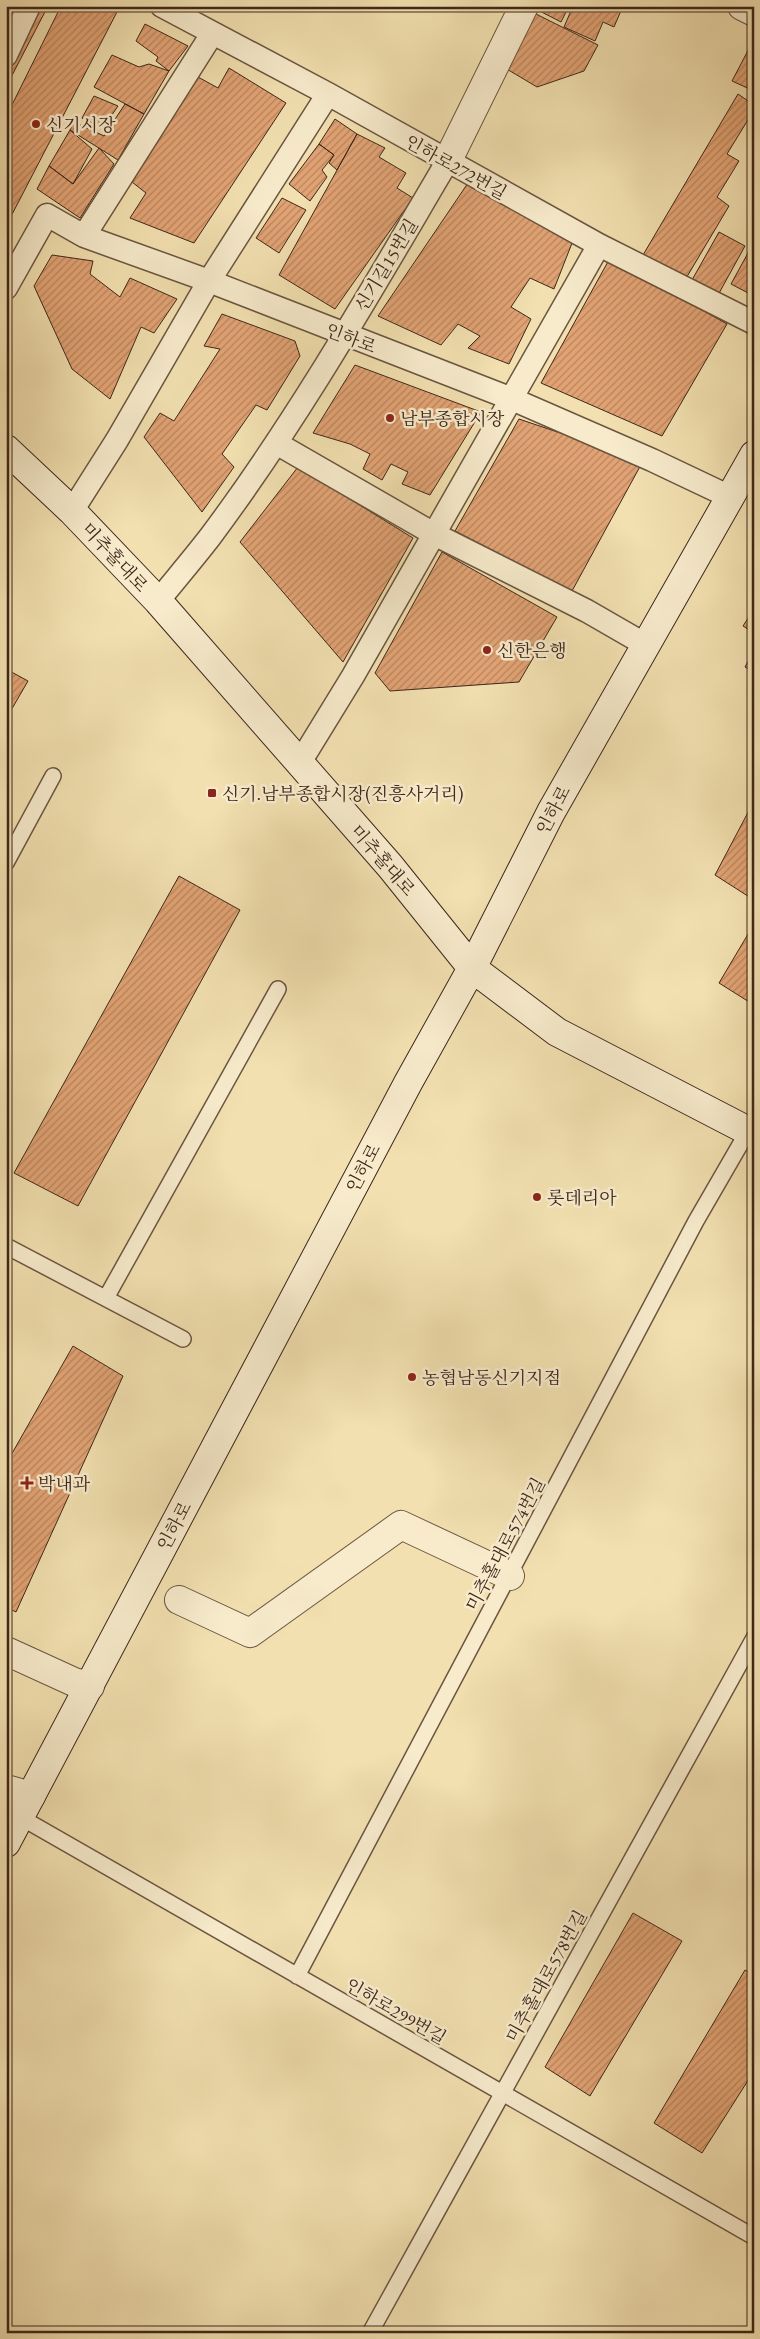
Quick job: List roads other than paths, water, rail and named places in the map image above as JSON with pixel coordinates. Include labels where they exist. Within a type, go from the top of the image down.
[{"type":"main road","name":"신기길15번길","points":[[446,162],[524,6]]},
{"type":"main road","points":[[742,6],[754,12]]},
{"type":"main road","name":"미추홀대로","points":[[6,449],[72,511],[158,601],[390,866],[472,968],[557,1032],[751,1133]]},
{"type":"main road","name":"인하로","points":[[6,1843],[19,1801],[90,1686],[408,1083],[472,968],[551,812],[754,455]]},
{"type":"main road","points":[[179,1600],[250,1633],[401,1525],[510,1576]]},
{"type":"main road","points":[[6,1651],[74,1682],[90,1686]]},
{"type":"street","points":[[6,55],[29,6]]},
{"type":"street","name":"인하로272번길","points":[[162,6],[328,94],[446,162],[599,245],[754,322]]},
{"type":"street","points":[[84,236],[212,34]]},
{"type":"street","points":[[72,511],[117,440],[209,281],[328,94]]},
{"type":"street","name":"신기길15번길","points":[[158,601],[210,537],[276,443],[344,335],[446,162]]},
{"type":"street","name":"인하로","points":[[6,288],[47,215],[84,236],[209,281],[512,399],[652,460],[730,497]]},
{"type":"street","points":[[299,764],[434,534],[599,245]]},
{"type":"street","points":[[276,443],[434,534],[587,612],[646,645]]},
{"type":"lane","points":[[6,863],[54,776]]},
{"type":"lane","points":[[106,1298],[278,989]]},
{"type":"lane","name":"미추홀대로574번길","points":[[297,1976],[696,1221],[751,1133]]},
{"type":"lane","points":[[6,1246],[183,1339]]},
{"type":"lane","name":"미추홀대로578번길","points":[[370,2333],[754,1638]]},
{"type":"lane","name":"인하로299번길","points":[[19,1801],[297,1976],[754,2237]]},
{"type":"place","name":"신기시장","points":[[36,124]]},
{"type":"place","name":"남부종합시장","points":[[390,418]]},
{"type":"place","name":"신한은행","points":[[487,650]]},
{"type":"place","name":"신기.남부종합시장(진흥사거리)","points":[[212,793]]},
{"type":"place","name":"롯데리아","points":[[537,1197]]},
{"type":"place","name":"농협남동신기지점","points":[[412,1377]]},
{"type":"place","name":"박내과","points":[[27,1483]]}]
